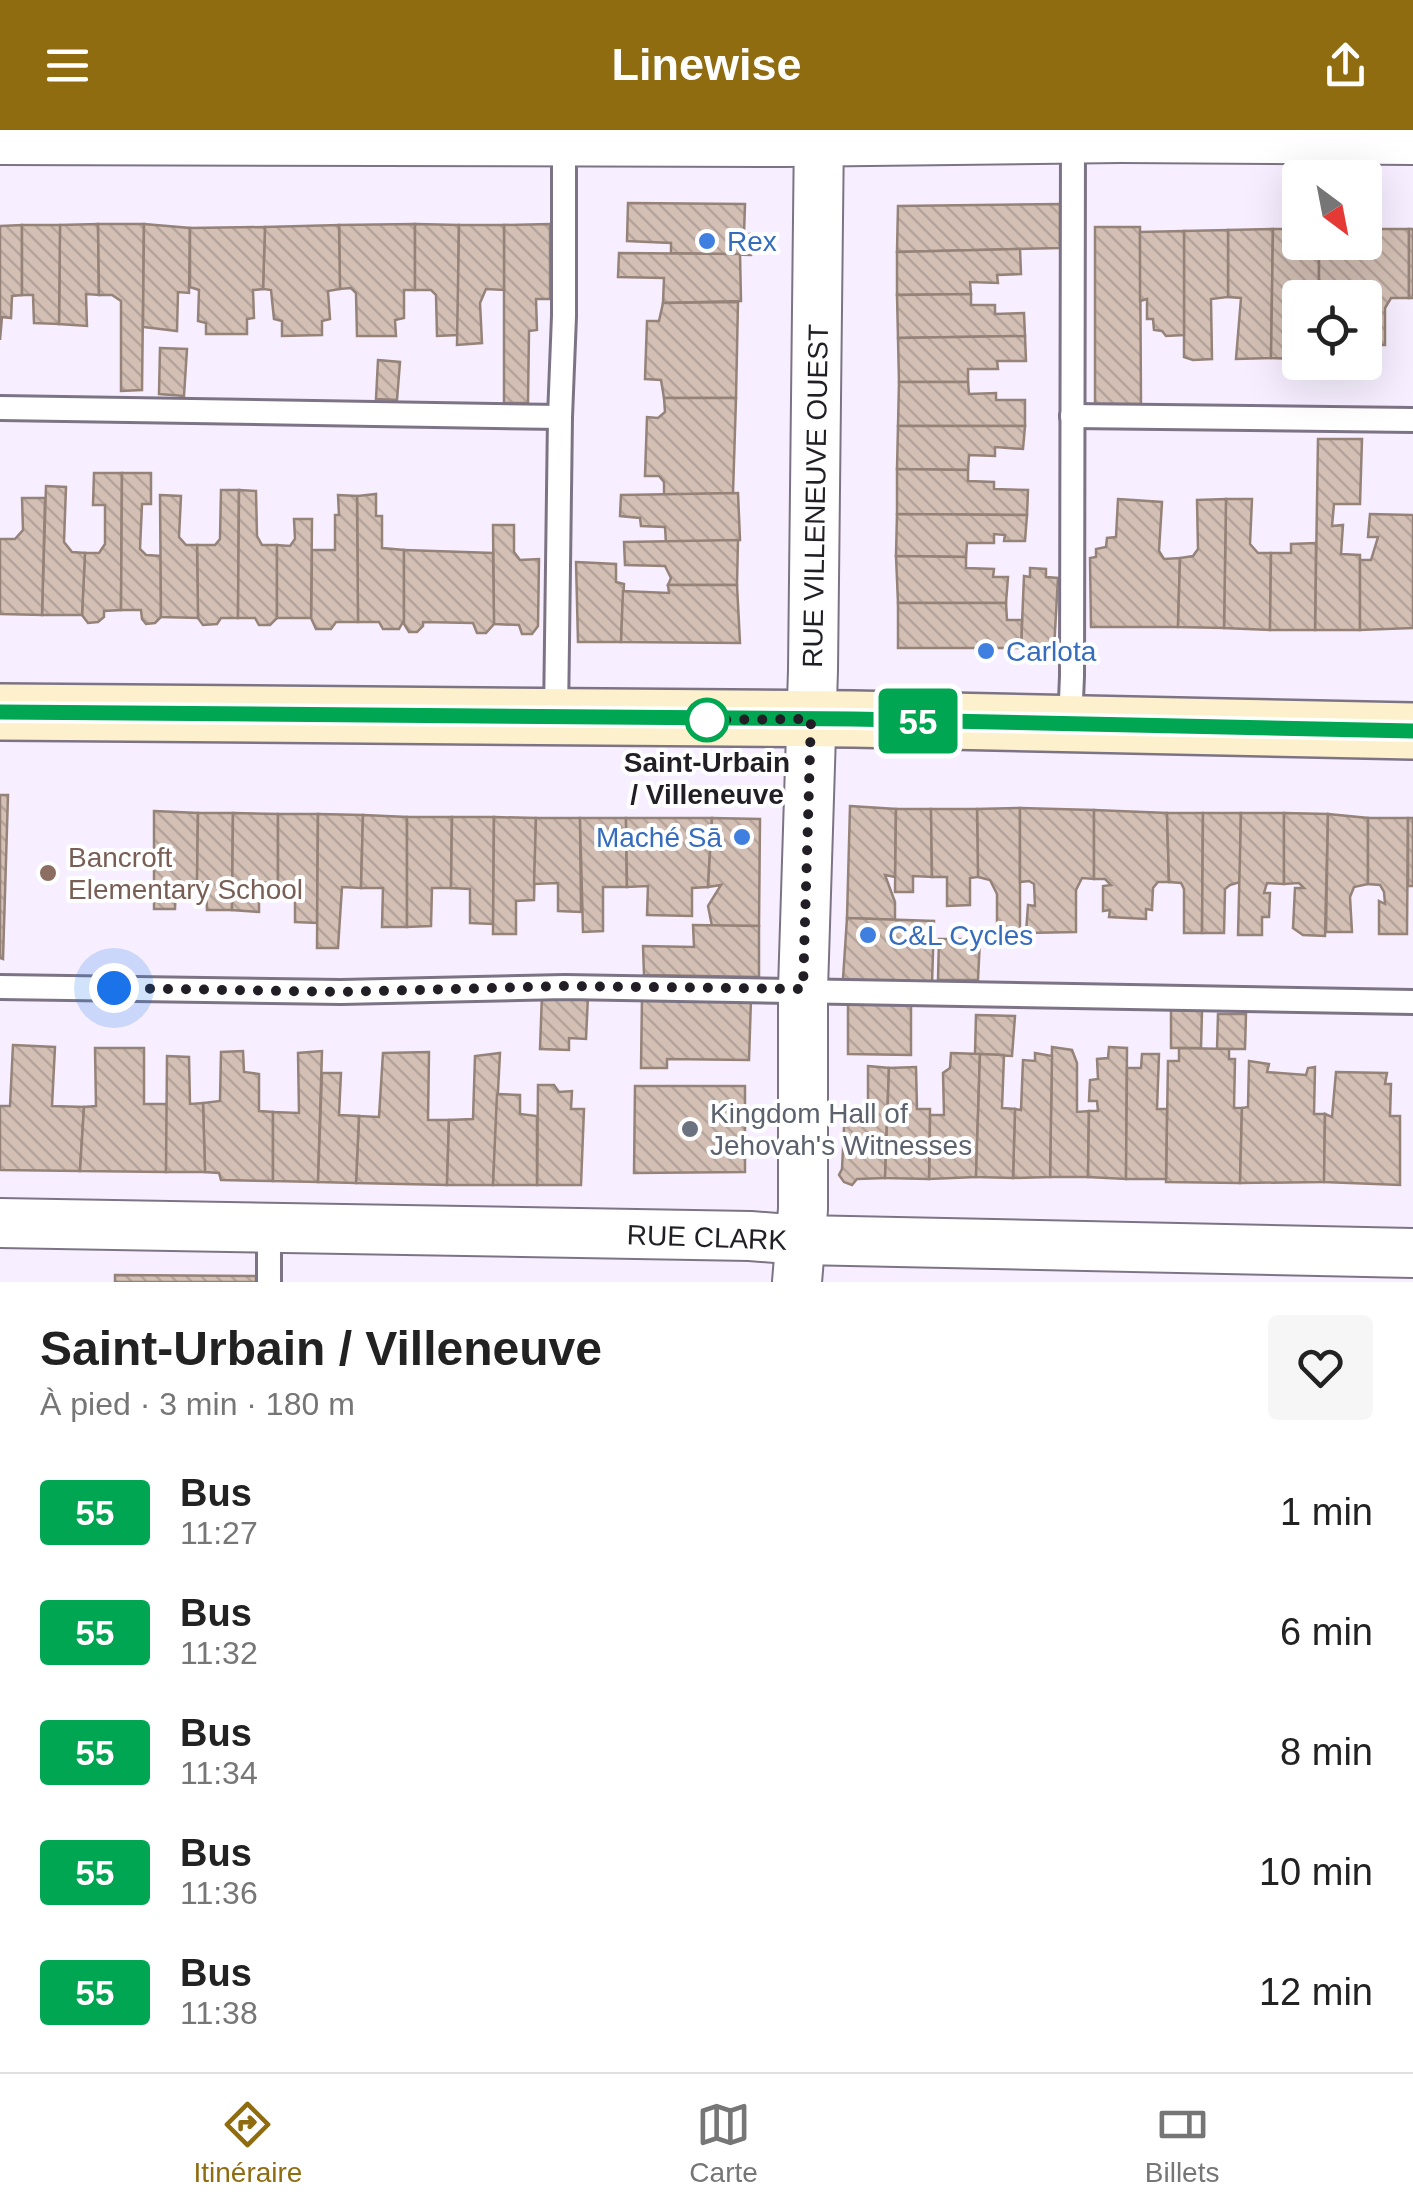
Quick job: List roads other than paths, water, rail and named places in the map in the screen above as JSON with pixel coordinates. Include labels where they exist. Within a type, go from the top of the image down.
[{"type":"main road","points":[[0,712],[811,719],[1413,730]]},
{"type":"street","points":[[0,140],[819,136],[1073,140],[1121,134],[1413,140]]},
{"type":"street","name":"RUE VILLENEUVE OUEST","points":[[799,1261],[803,1209],[803,989],[819,136]]},
{"type":"street","name":"RUE CLARK","points":[[0,1223],[750,1236],[799,1261],[1413,1253]]},
{"type":"lane","points":[[556,718],[564,136]]},
{"type":"lane","points":[[1070,724],[1073,140]]},
{"type":"lane","points":[[0,408],[560,416]]},
{"type":"lane","points":[[1072,416],[1413,420]]},
{"type":"lane","points":[[0,987],[341,992],[565,986],[1413,1002]]},
{"type":"lane","points":[[269,1282],[270,1228]]},
{"type":"place","name":"Rex","points":[[707,241]]},
{"type":"place","name":"Carlota","points":[[986,651]]},
{"type":"place","name":"Saint-Urbain / Villeneuve","points":[[707,720]]},
{"type":"place","name":"Maché Sā","points":[[742,837]]},
{"type":"place","name":"Bancroft Elementary School","points":[[48,873]]},
{"type":"place","name":"C&L Cycles","points":[[868,935]]},
{"type":"place","name":"Kingdom Hall of Jehovah's Witnesses","points":[[690,1129]]}]
